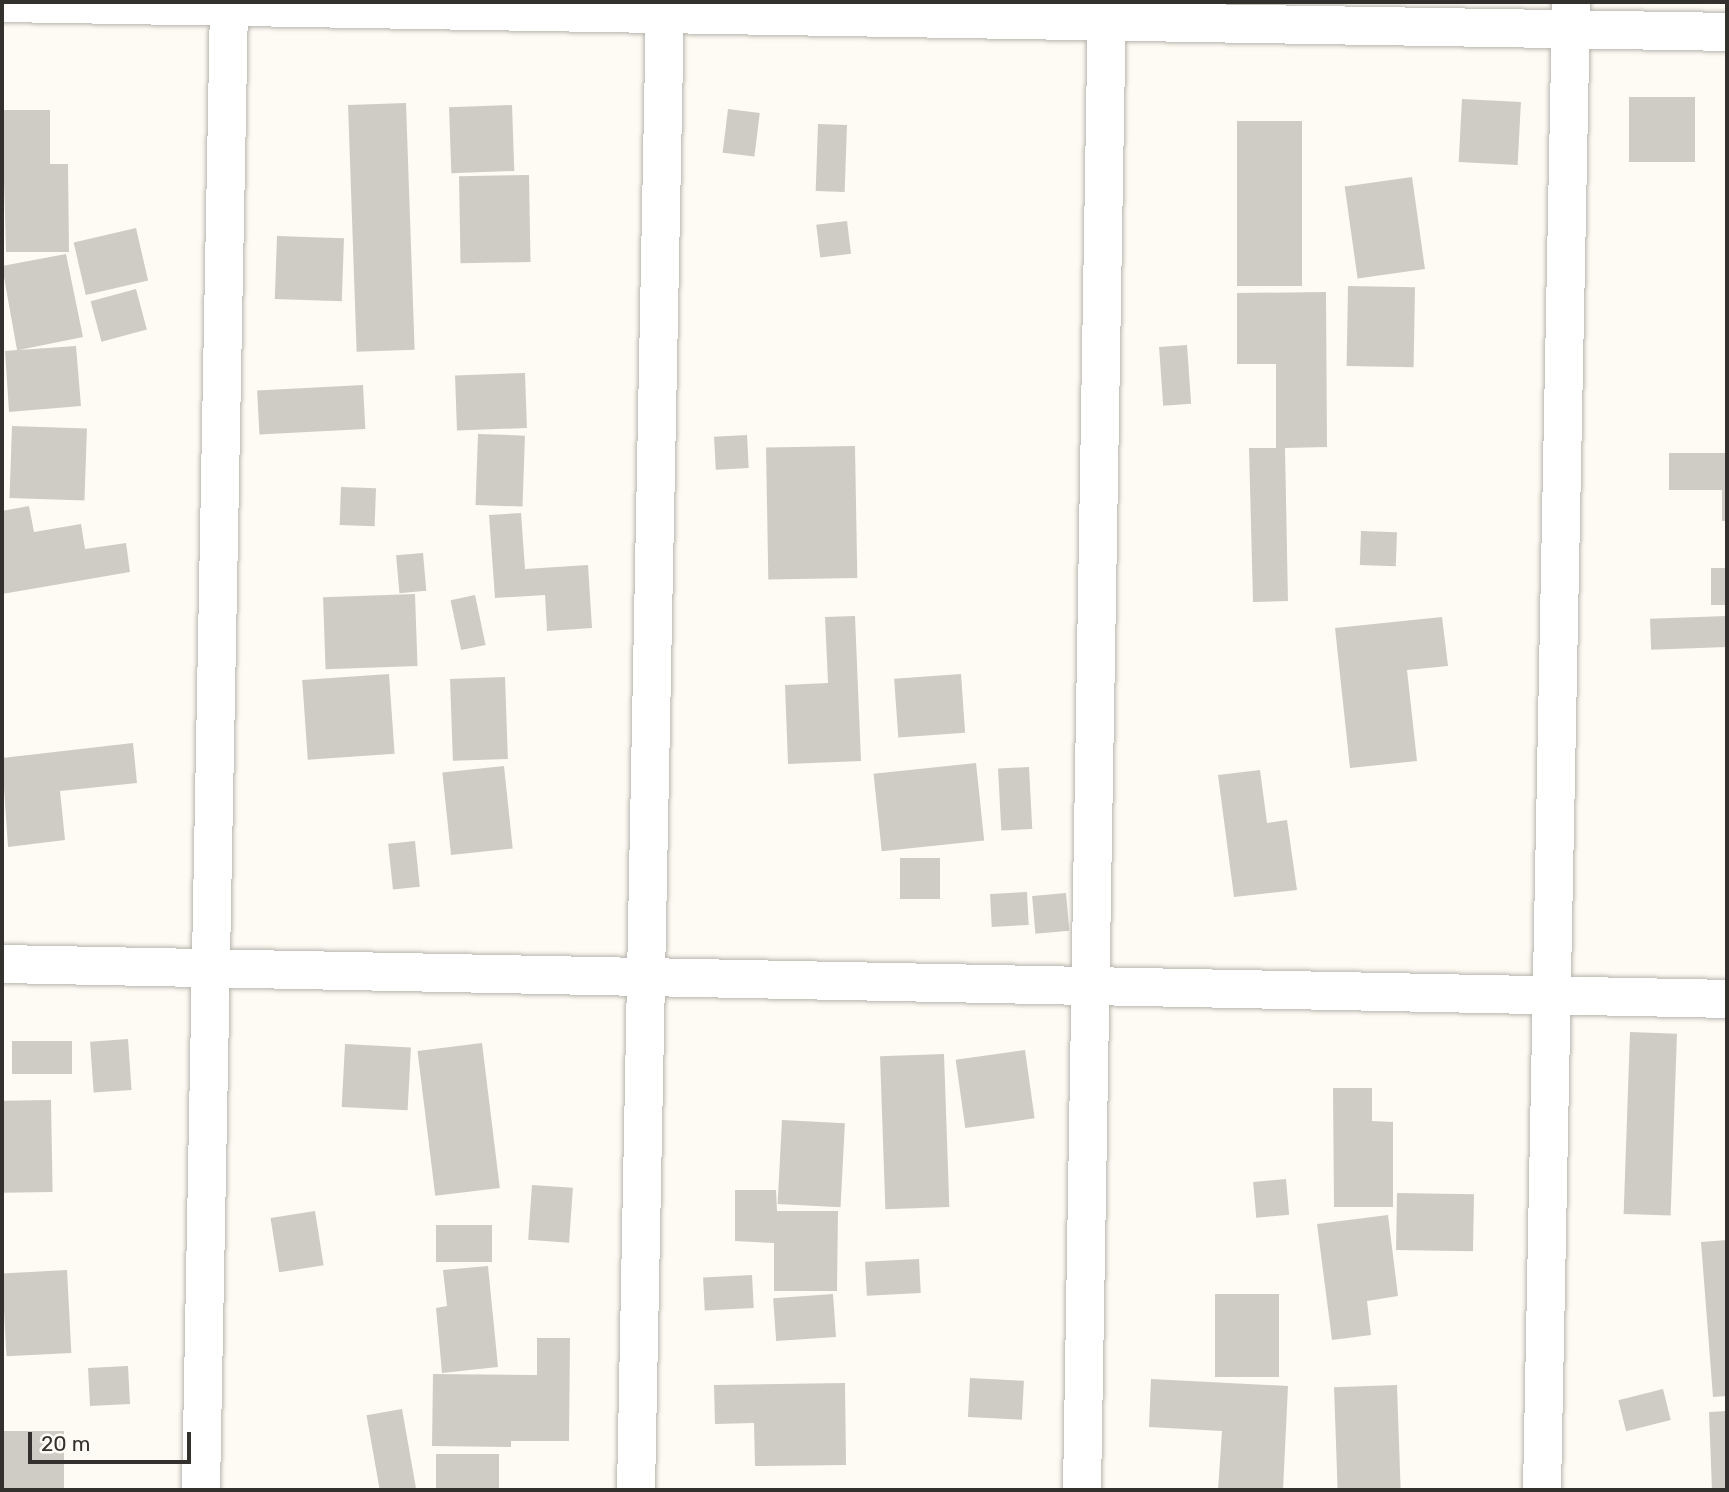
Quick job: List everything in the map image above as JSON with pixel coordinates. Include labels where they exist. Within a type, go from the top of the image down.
[{"type":"street","points":[[2,3],[1570,16],[1727,32]]},
{"type":"street","points":[[201,1490],[229,4]]},
{"type":"street","points":[[636,1490],[664,8]]},
{"type":"street","points":[[1082,1490],[1107,12]]},
{"type":"street","points":[[1542,1490],[1570,16]]},
{"type":"street","points":[[2,964],[1727,999]]},
{"type":"building","points":[[1629,97],[1695,97],[1695,162],[1629,162]]},
{"type":"building","points":[[1462,99],[1521,102],[1518,165],[1459,162]]},
{"type":"building","points":[[406,103],[415,350],[357,352],[348,105]]},
{"type":"building","points":[[512,105],[514,171],[451,173],[449,107]]},
{"type":"building","points":[[728,109],[760,113],[754,157],[723,153]]},
{"type":"building","points":[[2,110],[50,110],[50,164],[68,164],[69,252],[6,252]]},
{"type":"building","points":[[1237,121],[1302,121],[1302,286],[1237,286]]},
{"type":"building","points":[[818,124],[847,125],[845,192],[816,191]]},
{"type":"building","points":[[529,175],[531,262],[461,263],[459,176]]},
{"type":"building","points":[[1412,177],[1425,269],[1358,279],[1345,186]]},
{"type":"building","points":[[847,221],[851,254],[820,258],[816,225]]},
{"type":"building","points":[[136,228],[148,281],[86,295],[74,242]]},
{"type":"building","points":[[277,236],[344,238],[342,301],[275,299]]},
{"type":"building","points":[[66,254],[83,337],[19,350],[76,346],[81,406],[9,412],[5,351],[17,350],[2,266]]},
{"type":"building","points":[[1348,286],[1415,287],[1414,367],[1347,366]]},
{"type":"building","points":[[136,289],[147,330],[101,342],[91,301]]},
{"type":"building","points":[[1326,292],[1327,447],[1285,448],[1288,601],[1253,602],[1249,448],[1276,448],[1276,364],[1237,364],[1237,293]]},
{"type":"building","points":[[1187,345],[1191,404],[1163,406],[1159,347]]},
{"type":"building","points":[[525,373],[527,428],[457,430],[455,375]]},
{"type":"building","points":[[363,385],[365,429],[259,434],[257,391]]},
{"type":"building","points":[[12,426],[87,429],[84,501],[9,498]]},
{"type":"building","points":[[478,434],[525,436],[522,507],[476,505]]},
{"type":"building","points":[[747,435],[749,468],[716,470],[714,437]]},
{"type":"building","points":[[855,446],[857,578],[768,580],[766,448]]},
{"type":"building","points":[[1669,453],[1727,453],[1727,521],[1722,521],[1722,490],[1669,490]]},
{"type":"building","points":[[341,487],[376,488],[375,526],[340,525]]},
{"type":"building","points":[[29,506],[34,532],[81,524],[85,549],[126,543],[130,572],[2,594],[2,511]]},
{"type":"building","points":[[521,513],[525,569],[588,565],[592,628],[547,631],[545,595],[495,598],[489,515]]},
{"type":"building","points":[[1361,531],[1397,532],[1396,566],[1360,565]]},
{"type":"building","points":[[423,553],[426,591],[399,593],[396,555]]},
{"type":"building","points":[[1711,568],[1727,568],[1727,605],[1711,605]]},
{"type":"building","points":[[415,594],[418,666],[326,669],[323,597]]},
{"type":"building","points":[[475,595],[486,645],[461,650],[451,600]]},
{"type":"building","points":[[855,616],[861,761],[788,764],[785,685],[828,683],[825,617]]},
{"type":"building","points":[[1726,616],[1727,647],[1651,650],[1650,619]]},
{"type":"building","points":[[1442,617],[1448,666],[1407,670],[1417,761],[1350,768],[1335,628]]},
{"type":"building","points":[[389,674],[395,754],[308,760],[302,680]]},
{"type":"building","points":[[961,674],[965,733],[898,738],[894,679]]},
{"type":"building","points":[[505,677],[508,759],[453,761],[450,679]]},
{"type":"building","points":[[133,743],[137,783],[60,791],[65,840],[8,847],[2,758]]},
{"type":"building","points":[[976,763],[984,841],[882,851],[874,774]]},
{"type":"building","points":[[504,766],[513,849],[451,855],[442,772]]},
{"type":"building","points":[[1029,767],[1032,829],[1001,831],[998,769]]},
{"type":"building","points":[[1260,770],[1267,823],[1287,820],[1297,890],[1234,897],[1218,775]]},
{"type":"building","points":[[415,841],[420,887],[393,890],[388,844]]},
{"type":"building","points":[[900,858],[940,858],[940,899],[900,899]]},
{"type":"building","points":[[1027,892],[1029,925],[992,927],[990,894]]},
{"type":"building","points":[[1066,893],[1069,931],[1035,934],[1032,896]]},
{"type":"building","points":[[1630,1032],[1677,1034],[1671,1216],[1624,1214]]},
{"type":"building","points":[[128,1039],[132,1090],[94,1093],[90,1042]]},
{"type":"building","points":[[12,1041],[72,1041],[72,1074],[12,1074]]},
{"type":"building","points":[[482,1043],[500,1188],[435,1196],[417,1051]]},
{"type":"building","points":[[345,1044],[411,1047],[408,1110],[342,1107]]},
{"type":"building","points":[[1025,1050],[1035,1118],[965,1128],[956,1060]]},
{"type":"building","points":[[944,1054],[949,1207],[885,1209],[880,1056]]},
{"type":"building","points":[[1333,1088],[1372,1088],[1372,1121],[1393,1122],[1393,1207],[1334,1207]]},
{"type":"building","points":[[51,1100],[53,1192],[4,1193],[2,1101]]},
{"type":"building","points":[[782,1120],[845,1123],[841,1207],[778,1204]]},
{"type":"building","points":[[1286,1179],[1289,1215],[1256,1218],[1253,1182]]},
{"type":"building","points":[[532,1185],[573,1188],[569,1243],[528,1240]]},
{"type":"building","points":[[735,1190],[776,1190],[777,1211],[838,1211],[837,1291],[774,1291],[774,1243],[735,1241]]},
{"type":"building","points":[[1397,1193],[1474,1194],[1473,1251],[1396,1250]]},
{"type":"building","points":[[315,1211],[324,1265],[279,1272],[271,1218]]},
{"type":"building","points":[[1388,1215],[1398,1296],[1367,1301],[1371,1335],[1332,1340],[1317,1224]]},
{"type":"building","points":[[436,1225],[492,1225],[492,1262],[436,1262]]},
{"type":"building","points":[[1727,1240],[1727,1396],[1713,1397],[1701,1242]]},
{"type":"building","points":[[919,1259],[921,1293],[867,1296],[865,1262]]},
{"type":"building","points":[[488,1266],[498,1367],[442,1373],[436,1308],[447,1306],[443,1270]]},
{"type":"building","points":[[67,1270],[71,1353],[6,1356],[2,1273]]},
{"type":"building","points":[[752,1275],[754,1308],[705,1311],[703,1278]]},
{"type":"building","points":[[833,1294],[836,1337],[776,1341],[773,1298]]},
{"type":"building","points":[[1215,1294],[1279,1294],[1279,1377],[1215,1377]]},
{"type":"building","points":[[537,1338],[570,1338],[569,1441],[511,1441],[511,1447],[432,1446],[433,1374],[537,1375]]},
{"type":"building","points":[[128,1366],[130,1404],[90,1406],[88,1368]]},
{"type":"building","points":[[970,1378],[1024,1381],[1022,1420],[968,1417]]},
{"type":"building","points":[[1151,1379],[1288,1386],[1283,1490],[1218,1490],[1222,1431],[1149,1427]]},
{"type":"building","points":[[845,1383],[846,1465],[755,1466],[754,1423],[715,1424],[714,1385]]},
{"type":"building","points":[[1397,1385],[1401,1489],[1338,1490],[1334,1387]]},
{"type":"building","points":[[1663,1389],[1671,1420],[1626,1431],[1618,1400]]},
{"type":"building","points":[[402,1409],[416,1490],[380,1490],[367,1415]]},
{"type":"building","points":[[1727,1411],[1727,1490],[1712,1490],[1709,1412]]},
{"type":"building","points":[[2,1431],[64,1431],[64,1490],[2,1490]]},
{"type":"building","points":[[436,1454],[499,1454],[499,1490],[436,1490]]}]
